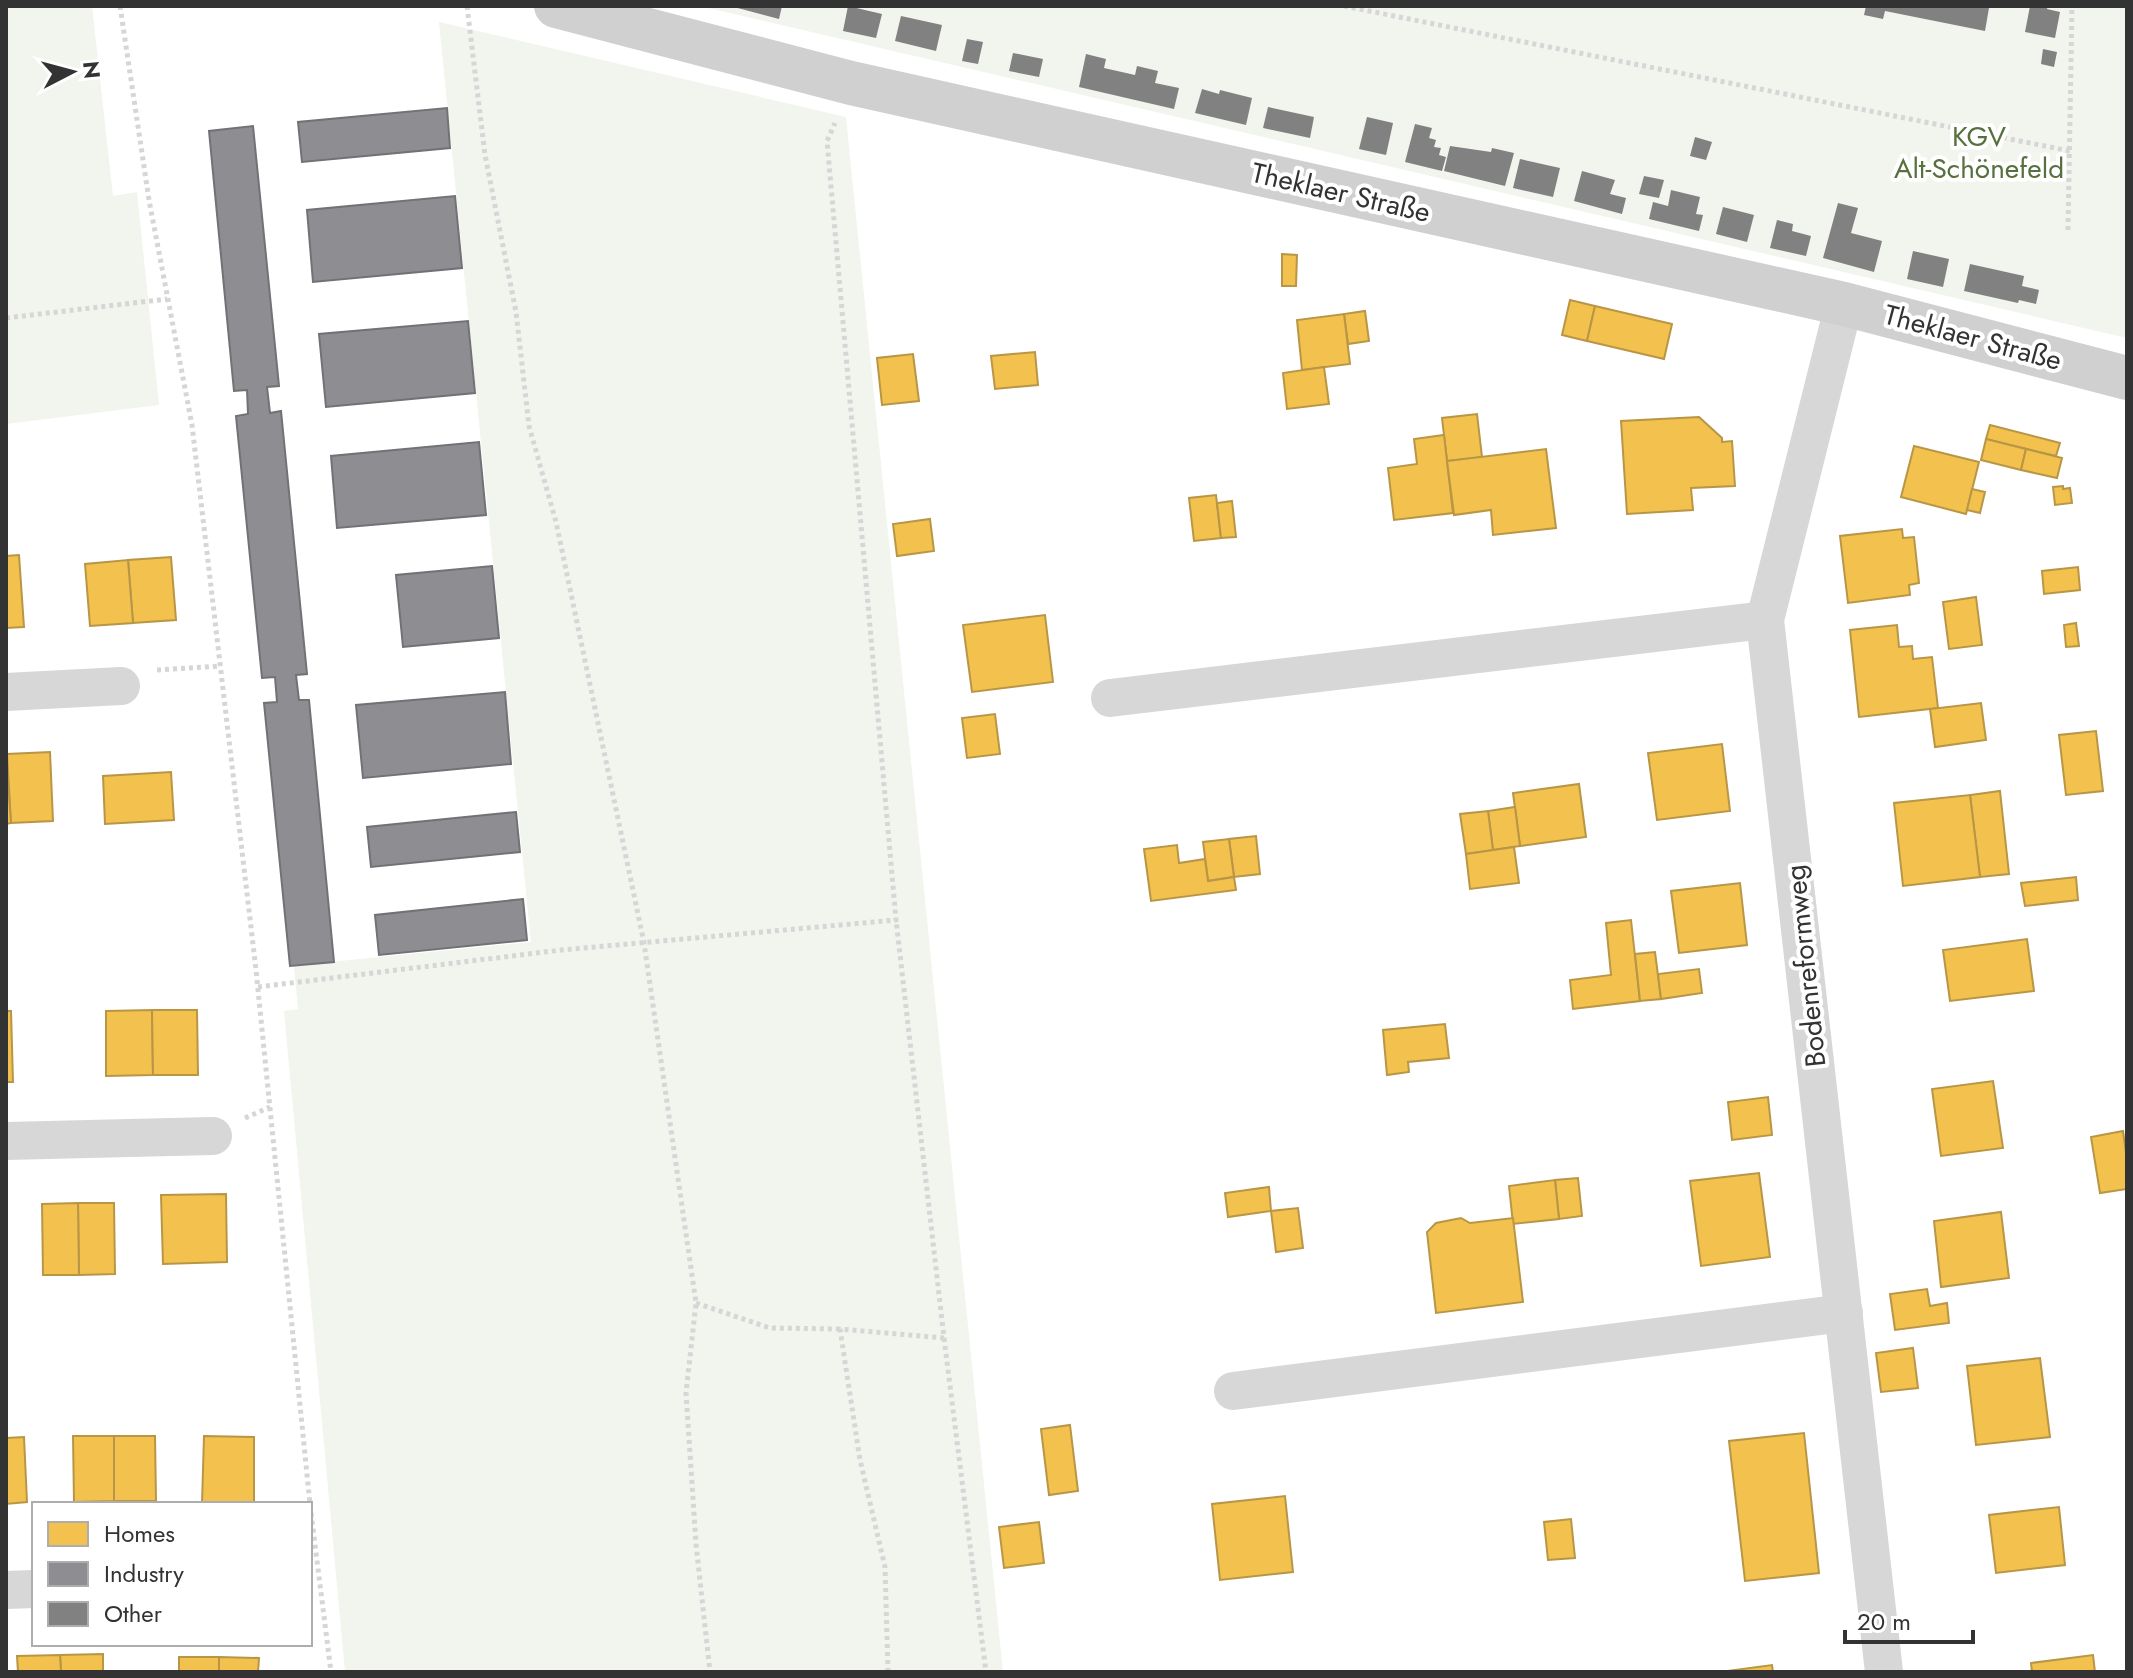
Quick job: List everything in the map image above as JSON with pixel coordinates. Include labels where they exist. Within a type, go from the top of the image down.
[{"type":"main road","name":"Theklaer Straße","points":[[556,6],[851,83],[1844,304],[2127,378]]},
{"type":"street","name":"Bodenreformweg","points":[[1844,304],[1765,620],[1884,1672]]},
{"type":"street","points":[[1110,698],[1765,620]]},
{"type":"street","points":[[6,692],[121,686]]},
{"type":"street","points":[[6,1141],[213,1136]]},
{"type":"street","points":[[1233,1391],[1844,1313]]},
{"type":"street","points":[[6,1590],[32,1589]]},
{"type":"path","points":[[120,6],[149,200],[192,425],[258,987],[310,1502]]},
{"type":"path","points":[[467,6],[485,155],[516,312],[529,426],[556,522],[644,943],[696,1303],[686,1393],[696,1544],[710,1672]]},
{"type":"path","points":[[1344,6],[2070,151]]},
{"type":"path","points":[[2068,230],[2072,6]]},
{"type":"path","points":[[851,83],[827,141],[896,920],[986,1672]]},
{"type":"path","points":[[6,318],[167,299]]},
{"type":"path","points":[[121,686],[156,670],[220,666]]},
{"type":"path","points":[[258,987],[561,950],[896,920]]},
{"type":"path","points":[[696,1303],[770,1328],[840,1329],[944,1338]]},
{"type":"path","points":[[840,1329],[860,1460],[885,1567],[888,1672]]},
{"type":"path","points":[[313,1564],[331,1672]]},
{"type":"green space","points":[[6,6],[92,6],[113,196],[137,192],[159,405],[6,424]]},
{"type":"green space","name":"KGV Alt-Schönefeld","points":[[700,6],[2127,6],[2127,338]]},
{"type":"green space","points":[[439,22],[846,117],[1003,1672],[345,1672],[284,1011],[298,1009],[294,967],[290,966],[531,942]]},
{"type":"building: Homes","points":[[1282,254],[1297,255],[1296,286],[1282,286]]},
{"type":"building: Homes","points":[[1570,300],[1595,306],[1587,341],[1562,335]]},
{"type":"building: Homes","points":[[1595,306],[1672,324],[1664,359],[1587,341]]},
{"type":"building: Homes","points":[[1365,311],[1369,341],[1348,344],[1344,314]]},
{"type":"building: Homes","points":[[1344,314],[1350,364],[1302,370],[1297,320]]},
{"type":"building: Homes","points":[[1035,352],[1038,385],[995,389],[991,356]]},
{"type":"building: Homes","points":[[913,354],[919,401],[882,405],[877,358]]},
{"type":"building: Homes","points":[[1324,367],[1329,404],[1287,409],[1283,373]]},
{"type":"building: Homes","points":[[1477,414],[1482,457],[1447,461],[1442,418]]},
{"type":"building: Homes","points":[[1699,417],[1722,438],[1722,442],[1732,441],[1735,486],[1691,488],[1693,510],[1627,514],[1621,421]]},
{"type":"building: Homes","points":[[1990,425],[2060,443],[2056,456],[1986,439]]},
{"type":"building: Homes","points":[[1444,435],[1453,513],[1394,520],[1388,468],[1417,464],[1414,439]]},
{"type":"building: Homes","points":[[1986,439],[2026,449],[2021,470],[1981,460]]},
{"type":"building: Homes","points":[[1914,446],[1979,462],[1966,514],[1901,497]]},
{"type":"building: Homes","points":[[1546,449],[1556,528],[1493,535],[1491,510],[1454,515],[1447,461]]},
{"type":"building: Homes","points":[[2026,449],[2062,458],[2057,478],[2021,470]]},
{"type":"building: Homes","points":[[2063,486],[2063,489],[2070,488],[2072,503],[2055,505],[2053,487]]},
{"type":"building: Homes","points":[[1972,489],[1985,492],[1980,513],[1967,510]]},
{"type":"building: Homes","points":[[1216,495],[1221,538],[1194,541],[1189,498]]},
{"type":"building: Homes","points":[[1232,501],[1236,537],[1221,538],[1217,503]]},
{"type":"building: Homes","points":[[930,519],[934,551],[897,556],[893,524]]},
{"type":"building: Homes","points":[[1902,529],[1903,538],[1914,537],[1919,583],[1909,585],[1910,595],[1848,603],[1840,536]]},
{"type":"building: Homes","points":[[19,555],[24,627],[6,628],[6,556]]},
{"type":"building: Homes","points":[[171,557],[176,620],[133,623],[128,560]]},
{"type":"building: Homes","points":[[128,560],[133,623],[90,626],[85,564]]},
{"type":"building: Homes","points":[[2078,567],[2080,590],[2044,594],[2042,571]]},
{"type":"building: Homes","points":[[1976,597],[1982,645],[1949,649],[1943,602]]},
{"type":"building: Homes","points":[[1045,615],[1053,682],[972,692],[963,625]]},
{"type":"building: Homes","points":[[2076,623],[2079,646],[2066,647],[2064,625]]},
{"type":"building: Homes","points":[[1897,625],[1899,647],[1912,646],[1913,659],[1932,657],[1938,708],[1859,717],[1850,630]]},
{"type":"building: Homes","points":[[1981,703],[1986,740],[1935,747],[1930,709]]},
{"type":"building: Homes","points":[[995,714],[1000,754],[967,758],[962,718]]},
{"type":"building: Homes","points":[[2096,731],[2103,791],[2066,795],[2059,735]]},
{"type":"building: Homes","points":[[1722,744],[1730,811],[1657,820],[1648,753]]},
{"type":"building: Homes","points":[[50,752],[53,821],[11,823],[7,754]]},
{"type":"building: Homes","points":[[6,754],[11,823],[6,824]]},
{"type":"building: Homes","points":[[171,772],[174,820],[105,824],[103,776]]},
{"type":"building: Homes","points":[[1579,784],[1586,837],[1520,846],[1513,793]]},
{"type":"building: Homes","points":[[2000,791],[2009,874],[1980,877],[1970,795]]},
{"type":"building: Homes","points":[[1970,795],[1980,877],[1903,886],[1894,803]]},
{"type":"building: Homes","points":[[1515,807],[1520,846],[1493,850],[1488,811]]},
{"type":"building: Homes","points":[[1488,811],[1493,850],[1466,854],[1460,814]]},
{"type":"building: Homes","points":[[1256,836],[1260,874],[1234,877],[1229,839]]},
{"type":"building: Homes","points":[[1229,839],[1234,877],[1208,881],[1203,842]]},
{"type":"building: Homes","points":[[1177,845],[1179,863],[1205,859],[1208,881],[1234,877],[1236,890],[1151,901],[1144,849]]},
{"type":"building: Homes","points":[[1514,847],[1519,883],[1470,889],[1466,854]]},
{"type":"building: Homes","points":[[2076,877],[2078,900],[2025,906],[2021,883]]},
{"type":"building: Homes","points":[[1740,883],[1747,945],[1679,953],[1671,891]]},
{"type":"building: Homes","points":[[1631,920],[1640,1001],[1573,1009],[1570,980],[1611,975],[1606,923]]},
{"type":"building: Homes","points":[[2027,939],[2034,991],[1950,1001],[1943,950]]},
{"type":"building: Homes","points":[[1655,952],[1661,999],[1640,1001],[1635,954]]},
{"type":"building: Homes","points":[[1699,969],[1702,993],[1661,999],[1658,974]]},
{"type":"building: Homes","points":[[152,1010],[153,1075],[106,1076],[106,1011]]},
{"type":"building: Homes","points":[[152,1010],[197,1010],[198,1075],[153,1075]]},
{"type":"building: Homes","points":[[6,1011],[11,1011],[13,1082],[6,1082]]},
{"type":"building: Homes","points":[[1445,1024],[1449,1058],[1408,1062],[1409,1072],[1387,1075],[1383,1030]]},
{"type":"building: Homes","points":[[1993,1081],[2003,1148],[1941,1156],[1932,1089]]},
{"type":"building: Homes","points":[[1768,1097],[1772,1135],[1732,1140],[1728,1102]]},
{"type":"building: Homes","points":[[2123,1131],[2127,1189],[2100,1193],[2091,1137]]},
{"type":"building: Homes","points":[[1759,1173],[1770,1257],[1701,1266],[1690,1181]]},
{"type":"building: Homes","points":[[1578,1178],[1582,1216],[1559,1219],[1555,1180]]},
{"type":"building: Homes","points":[[1555,1180],[1559,1219],[1513,1224],[1509,1186]]},
{"type":"building: Homes","points":[[1269,1187],[1271,1211],[1228,1217],[1225,1193]]},
{"type":"building: Homes","points":[[226,1194],[227,1262],[163,1264],[161,1195]]},
{"type":"building: Homes","points":[[78,1203],[114,1203],[115,1274],[79,1275]]},
{"type":"building: Homes","points":[[78,1203],[79,1275],[43,1275],[42,1204]]},
{"type":"building: Homes","points":[[1298,1208],[1303,1248],[1276,1252],[1271,1211]]},
{"type":"building: Homes","points":[[2001,1212],[2009,1278],[1941,1287],[1934,1221]]},
{"type":"building: Homes","points":[[1461,1218],[1470,1223],[1513,1218],[1523,1302],[1436,1313],[1427,1232],[1436,1223]]},
{"type":"building: Homes","points":[[1927,1289],[1930,1306],[1947,1303],[1949,1323],[1895,1330],[1890,1294]]},
{"type":"building: Homes","points":[[1913,1348],[1918,1388],[1881,1392],[1876,1353]]},
{"type":"building: Homes","points":[[2040,1358],[2050,1437],[1976,1445],[1967,1366]]},
{"type":"building: Homes","points":[[1070,1425],[1078,1491],[1049,1495],[1041,1429]]},
{"type":"building: Homes","points":[[1804,1433],[1819,1573],[1745,1581],[1729,1441]]},
{"type":"building: Homes","points":[[73,1436],[114,1436],[114,1501],[74,1502]]},
{"type":"building: Homes","points":[[114,1436],[155,1436],[156,1501],[114,1501]]},
{"type":"building: Homes","points":[[204,1436],[254,1437],[254,1502],[202,1502]]},
{"type":"building: Homes","points":[[24,1437],[27,1502],[6,1504],[6,1438]]},
{"type":"building: Homes","points":[[1285,1496],[1293,1572],[1220,1580],[1212,1504]]},
{"type":"building: Homes","points":[[2059,1507],[2065,1565],[1996,1573],[1989,1515]]},
{"type":"building: Homes","points":[[1571,1519],[1575,1558],[1548,1560],[1544,1522]]},
{"type":"building: Homes","points":[[1039,1522],[1044,1563],[1004,1568],[999,1527]]},
{"type":"building: Homes","points":[[103,1654],[103,1672],[61,1672],[60,1655]]},
{"type":"building: Homes","points":[[60,1655],[61,1672],[18,1672],[17,1656]]},
{"type":"building: Homes","points":[[2093,1655],[2095,1672],[2032,1672],[2031,1663]]},
{"type":"building: Homes","points":[[179,1657],[219,1657],[219,1672],[179,1672]]},
{"type":"building: Homes","points":[[219,1657],[259,1658],[258,1672],[219,1672]]},
{"type":"building: Homes","points":[[1772,1665],[1773,1672],[1720,1672]]},
{"type":"building: Industry","points":[[447,108],[450,148],[302,162],[298,122]]},
{"type":"building: Industry","points":[[253,126],[279,386],[267,387],[270,413],[281,411],[307,674],[296,675],[299,700],[309,700],[334,962],[290,966],[264,703],[277,702],[275,677],[262,678],[236,416],[248,414],[247,390],[234,391],[209,131]]},
{"type":"building: Industry","points":[[455,196],[462,268],[313,282],[307,210]]},
{"type":"building: Industry","points":[[468,321],[475,393],[326,407],[319,334]]},
{"type":"building: Industry","points":[[479,442],[486,515],[337,528],[331,456]]},
{"type":"building: Industry","points":[[492,566],[499,638],[403,647],[396,575]]},
{"type":"building: Industry","points":[[505,692],[511,764],[363,778],[356,705]]},
{"type":"building: Industry","points":[[516,812],[520,852],[371,867],[367,827]]},
{"type":"building: Industry","points":[[523,899],[527,940],[379,955],[375,915]]},
{"type":"building: Other","points":[[730,6],[782,6],[779,19]]},
{"type":"building: Other","points":[[848,6],[882,14],[876,38],[843,31]]},
{"type":"building: Other","points":[[1866,6],[1989,8],[1985,31],[1885,11],[1883,19],[1864,15]]},
{"type":"building: Other","points":[[2030,6],[2048,6],[2047,9],[2060,12],[2055,38],[2025,32]]},
{"type":"building: Other","points":[[901,16],[942,25],[936,51],[895,41]]},
{"type":"building: Other","points":[[967,39],[983,42],[978,64],[962,61]]},
{"type":"building: Other","points":[[2043,49],[2057,52],[2054,67],[2041,64]]},
{"type":"building: Other","points":[[1013,53],[1043,59],[1039,77],[1009,71]]},
{"type":"building: Other","points":[[1086,54],[1106,59],[1104,68],[1135,75],[1137,66],[1158,71],[1155,83],[1179,88],[1174,109],[1079,87]]},
{"type":"building: Other","points":[[1202,89],[1252,98],[1246,125],[1195,113]]},
{"type":"building: Other","points":[[1268,107],[1314,117],[1310,138],[1263,128]]},
{"type":"building: Other","points":[[1367,117],[1393,123],[1386,155],[1359,149]]},
{"type":"building: Other","points":[[1415,124],[1432,128],[1429,138],[1436,140],[1434,147],[1441,148],[1439,155],[1446,157],[1442,171],[1405,162]]},
{"type":"building: Other","points":[[1695,137],[1712,142],[1706,160],[1690,156]]},
{"type":"building: Other","points":[[1450,146],[1491,152],[1492,148],[1514,153],[1505,186],[1444,171]]},
{"type":"building: Other","points":[[1520,159],[1560,168],[1553,197],[1513,188]]},
{"type":"building: Other","points":[[1582,171],[1615,180],[1610,194],[1626,198],[1622,214],[1574,201]]},
{"type":"building: Other","points":[[1644,176],[1664,180],[1659,198],[1639,194]]},
{"type":"building: Other","points":[[1671,190],[1700,197],[1696,214],[1703,215],[1699,231],[1649,219],[1653,202],[1668,206]]},
{"type":"building: Other","points":[[1838,203],[1858,208],[1851,233],[1882,241],[1874,272],[1823,258]]},
{"type":"building: Other","points":[[1723,207],[1754,215],[1747,242],[1716,234]]},
{"type":"building: Other","points":[[1777,220],[1793,224],[1792,231],[1811,236],[1806,256],[1770,248]]},
{"type":"building: Other","points":[[1913,251],[1949,259],[1943,287],[1907,279]]},
{"type":"building: Other","points":[[1970,264],[2024,276],[2022,286],[2039,290],[2036,304],[1964,291]]}]
